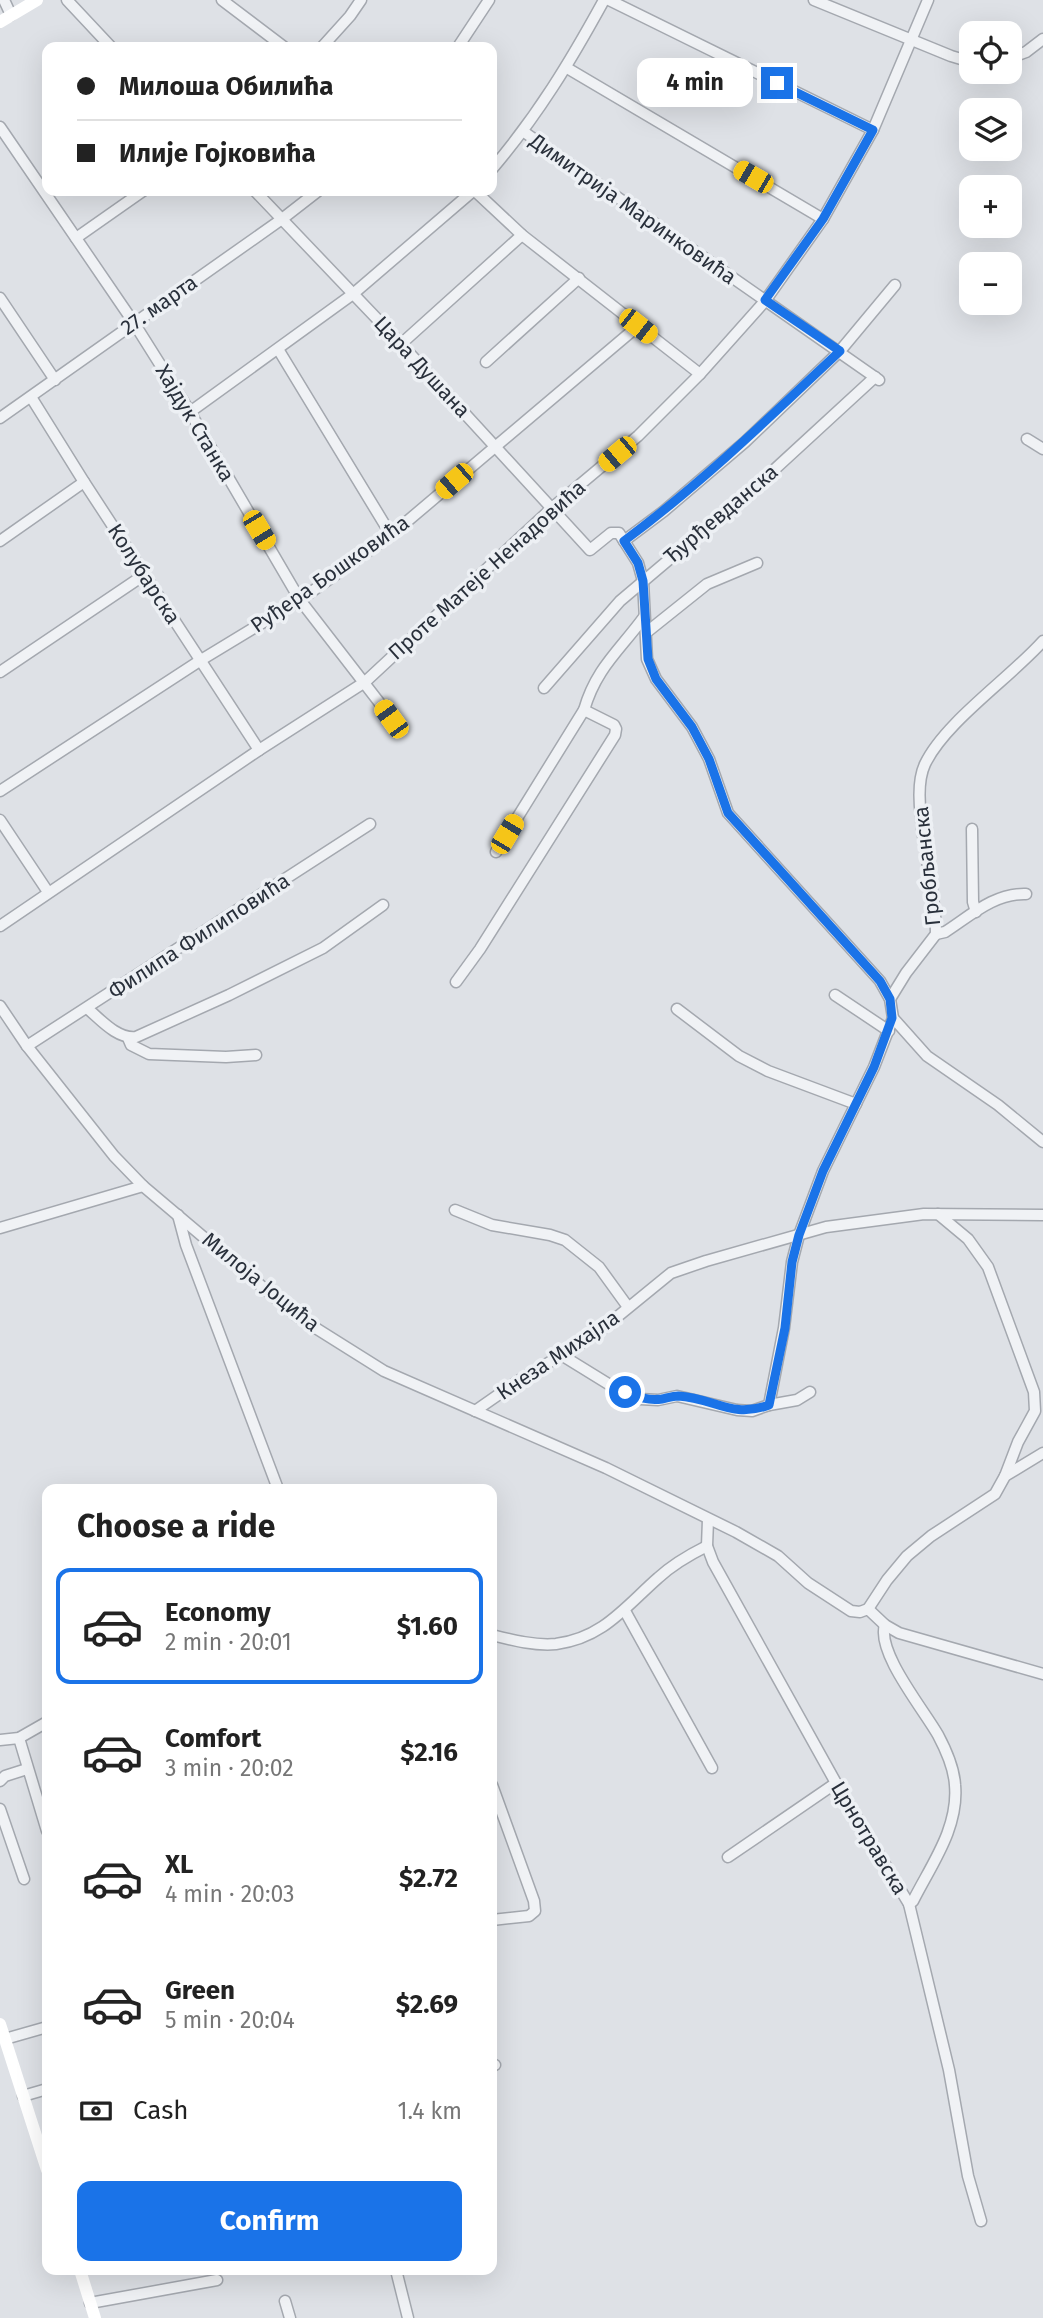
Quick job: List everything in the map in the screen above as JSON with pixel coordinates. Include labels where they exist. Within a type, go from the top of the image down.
[{"type":"main road","points":[[6,18],[37,0]]},
{"type":"main road","points":[[0,2024],[42,2154]]},
{"type":"main road","points":[[82,2275],[95,2318]]},
{"type":"street","points":[[4,0],[6,18]]},
{"type":"street","points":[[67,0],[106,42]]},
{"type":"street","points":[[222,0],[277,42]]},
{"type":"street","points":[[327,42],[350,16],[360,0]]},
{"type":"street","points":[[461,42],[489,0]]},
{"type":"street","points":[[497,163],[524,132],[567,68],[607,0],[873,130]]},
{"type":"street","points":[[814,0],[959,58]]},
{"type":"street","name":"Проте Матеје Ненадовића","points":[[0,926],[259,750],[365,682],[552,508],[638,436],[700,374],[765,300],[823,219],[873,130],[928,0]]},
{"type":"street","points":[[1022,54],[1043,39]]},
{"type":"street","points":[[567,68],[823,219]]},
{"type":"street","name":"Хајдук Станка","points":[[0,127],[42,188]]},
{"type":"street","name":"Димитрија Маринковића","points":[[524,132],[878,379]]},
{"type":"street","name":"Хајдук Станка","points":[[47,196],[134,323],[190,412],[300,600],[391,719]]},
{"type":"street","points":[[76,238],[136,196]]},
{"type":"street","name":"Цара Душана","points":[[260,196],[401,344],[590,550],[611,533],[617,532],[624,541]]},
{"type":"street","name":"27. марта","points":[[0,418],[312,196]]},
{"type":"street","points":[[190,412],[352,294],[468,196]]},
{"type":"street","points":[[479,196],[522,235],[700,374]]},
{"type":"street","points":[[401,344],[522,235]]},
{"type":"street","points":[[486,362],[579,278]]},
{"type":"street","points":[[769,1405],[785,1328],[792,1262],[799,1235],[823,1171],[889,1031],[892,1018],[890,999],[880,981],[728,813],[709,759],[692,727],[656,679],[648,659],[643,581],[638,563],[624,541],[664,511],[745,442],[840,351],[895,285]]},
{"type":"street","points":[[0,298],[55,380]]},
{"type":"street","name":"Руђера Бошковића","points":[[0,791],[201,660],[300,600],[391,534],[638,326]]},
{"type":"street","points":[[278,349],[391,534]]},
{"type":"street","name":"Ђурђевданска","points":[[544,688],[620,601],[878,379]]},
{"type":"street","name":"Колубарска","points":[[31,397],[259,750]]},
{"type":"street","points":[[1027,439],[1043,449]]},
{"type":"street","points":[[0,541],[84,482]]},
{"type":"street","points":[[647,632],[707,584],[757,563]]},
{"type":"street","points":[[0,672],[144,575]]},
{"type":"street","points":[[496,852],[584,710],[589,694],[608,660],[644,617]]},
{"type":"street","name":"Гробљанска","points":[[890,999],[936,934],[920,815],[920,785],[925,765],[948,731],[1026,660],[1043,641]]},
{"type":"street","points":[[456,982],[480,949],[615,735],[614,725],[584,710]]},
{"type":"street","points":[[0,820],[48,892]]},
{"type":"street","name":"Филипа Филиповића","points":[[27,1046],[88,1009],[369,824]]},
{"type":"street","points":[[972,830],[973,902],[976,912]]},
{"type":"street","points":[[936,934],[945,932],[996,900],[1009,895],[1026,894]]},
{"type":"street","points":[[88,1009],[110,1028],[128,1038],[136,1037],[229,995],[323,947],[383,905]]},
{"type":"street","points":[[835,995],[889,1031]]},
{"type":"street","name":"Милоја Јоцића","points":[[0,1006],[27,1046],[114,1156],[143,1186],[298,1317],[384,1371],[606,1468],[736,1532],[778,1556],[808,1583],[851,1611],[868,1609]]},
{"type":"street","points":[[677,1009],[739,1056],[768,1071],[856,1104]]},
{"type":"street","points":[[892,1018],[927,1056],[998,1105],[1043,1142]]},
{"type":"street","points":[[128,1038],[131,1045],[149,1054],[226,1057],[256,1055]]},
{"type":"street","points":[[0,1228],[143,1186]]},
{"type":"street","points":[[456,1210],[492,1225],[565,1240],[599,1267],[628,1307]]},
{"type":"street","points":[[178,1214],[186,1245],[276,1484]]},
{"type":"street","points":[[938,1214],[968,1239],[988,1267],[1034,1392],[1034,1411],[995,1494],[931,1536],[907,1556],[868,1609],[885,1625],[899,1633],[1043,1674]]},
{"type":"street","name":"Кнеза Михајла","points":[[475,1411],[518,1381],[595,1335],[671,1273],[826,1227],[938,1214],[1043,1215]]},
{"type":"street","points":[[563,1356],[610,1385],[640,1399],[658,1400],[677,1396],[752,1411],[797,1400],[810,1392]]},
{"type":"street","points":[[1005,1476],[1043,1453]]},
{"type":"street","name":"Црнотравска","points":[[708,1520],[707,1546],[713,1562],[836,1783],[909,1904],[949,2070],[968,2176],[981,2221]]},
{"type":"street","points":[[497,1636],[520,1642],[556,1644],[594,1632],[625,1611],[659,1577],[707,1546]]},
{"type":"street","points":[[625,1611],[712,1768]]},
{"type":"street","points":[[885,1625],[883,1632],[894,1666],[937,1732],[948,1756],[956,1785],[953,1814],[945,1842],[909,1904]]},
{"type":"street","points":[[0,1740],[19,1738],[42,1725]]},
{"type":"street","points":[[19,1738],[42,1815]]},
{"type":"street","points":[[0,1781],[5,1776],[27,1769]]},
{"type":"street","points":[[728,1857],[836,1783]]},
{"type":"street","points":[[497,1798],[534,1901],[535,1911],[529,1916],[497,1919]]},
{"type":"street","points":[[0,1809],[24,1879]]},
{"type":"street","points":[[5,2039],[42,2028]]},
{"type":"street","points":[[23,2095],[42,2090]]},
{"type":"street","points":[[397,2275],[408,2318]]},
{"type":"street","points":[[90,2303],[217,2280]]},
{"type":"street","points":[[285,2301],[290,2318]]},
{"type":"route","points":[[625,1392],[640,1399],[658,1400],[677,1396],[737,1410],[752,1411],[769,1405],[785,1328],[792,1262],[799,1235],[823,1171],[874,1067],[892,1018],[890,999],[880,981],[728,813],[709,759],[692,727],[656,679],[648,659],[643,581],[638,563],[624,541],[664,511],[745,442],[840,351],[765,300],[823,219],[873,130],[777,83]]}]
